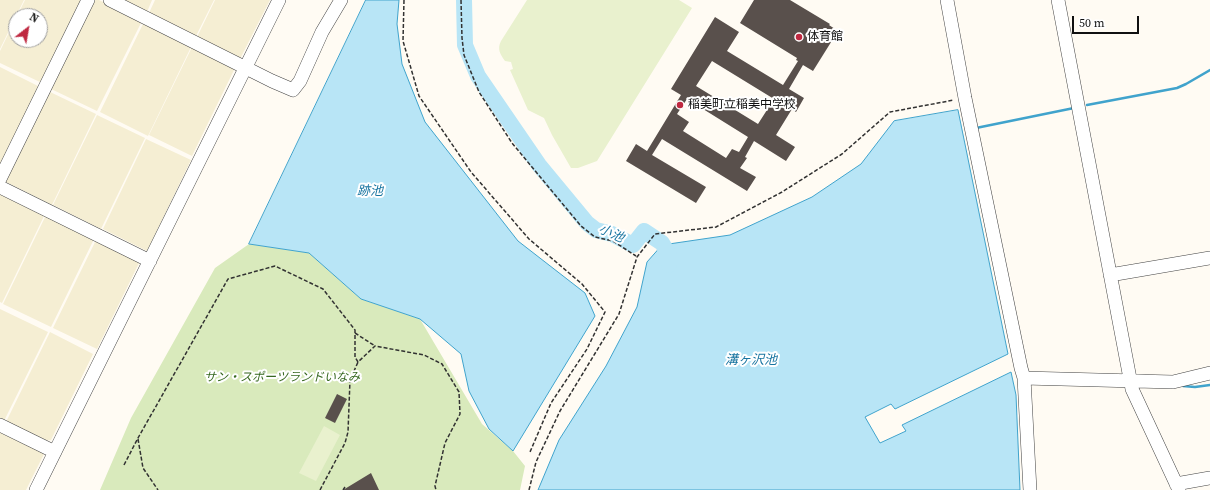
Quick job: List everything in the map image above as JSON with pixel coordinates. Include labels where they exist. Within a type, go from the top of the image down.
[{"type":"street","points":[[0,179],[88,0]]},
{"type":"street","points":[[110,0],[293,90],[300,81],[322,32],[340,0]]},
{"type":"street","points":[[36,490],[279,0]]},
{"type":"street","points":[[947,0],[965,98],[1024,378],[1030,490]]},
{"type":"street","points":[[1058,0],[1132,389],[1178,487],[1210,478]]},
{"type":"street","points":[[0,187],[150,261]]},
{"type":"street","points":[[1110,275],[1210,258]]},
{"type":"street","points":[[1024,378],[1173,382],[1210,373]]},
{"type":"street","points":[[0,425],[55,452]]},
{"type":"path","points":[[404,0],[403,41],[419,96],[471,172],[495,200],[529,239],[582,284],[605,312],[587,349],[551,403],[530,452]]},
{"type":"path","points":[[461,0],[464,55],[479,92],[512,143],[581,226],[595,237],[613,241],[637,257]]},
{"type":"path","points":[[529,490],[536,462],[560,411],[619,314],[637,257],[656,234],[716,227],[782,192],[842,154],[890,112],[965,98]]},
{"type":"path","points":[[124,465],[228,279],[275,266],[323,289],[355,330],[355,357],[358,362]]},
{"type":"path","points":[[355,333],[375,346],[424,355],[442,364],[459,392],[460,414],[445,443],[435,486],[436,490]]},
{"type":"path","points":[[320,490],[345,443],[348,432],[350,380],[358,362],[375,346]]},
{"type":"path","points":[[138,438],[143,468],[158,490]]},
{"type":"shaded area","points":[[0,0],[24,0],[20,8],[8,8],[8,33],[0,49]]},
{"type":"shaded area","points":[[25,0],[84,0],[44,84],[0,63],[0,51],[8,34],[8,48],[48,48],[48,8],[21,8]]},
{"type":"shaded area","points":[[92,0],[99,0],[142,21],[97,111],[49,88]]},
{"type":"shaded area","points":[[124,0],[152,0],[147,12]]},
{"type":"shaded area","points":[[155,0],[214,0],[196,36],[149,13]]},
{"type":"shaded area","points":[[215,0],[270,0],[240,59],[197,37]]},
{"type":"shaded area","points":[[144,22],[192,45],[148,136],[100,112]]},
{"type":"shaded area","points":[[193,45],[236,66],[192,156],[149,135]]},
{"type":"shaded area","points":[[0,67],[40,87],[0,168]]},
{"type":"shaded area","points":[[48,91],[96,114],[52,205],[4,181]]},
{"type":"shaded area","points":[[97,115],[145,138],[101,229],[53,205]]},
{"type":"shaded area","points":[[146,139],[191,160],[147,251],[103,229]]},
{"type":"shaded area","points":[[0,193],[46,212],[2,303],[0,302]]},
{"type":"shaded area","points":[[47,213],[95,237],[51,327],[3,304]]},
{"type":"shaded area","points":[[97,238],[141,259],[97,349],[53,328]]},
{"type":"shaded area","points":[[0,309],[48,332],[4,421],[0,419]]},
{"type":"shaded area","points":[[50,332],[93,354],[51,440],[42,441],[6,422]]},
{"type":"shaded area","points":[[1,431],[45,452],[26,490],[0,490]]},
{"type":"green space","points":[[527,0],[679,0],[692,8],[597,161],[578,168],[571,168],[544,118],[528,110],[510,70],[513,69],[511,62],[505,61],[500,51],[499,47],[501,41]]},
{"type":"green space","name":"サン・スポーツランドいなみ","points":[[249,244],[309,253],[361,299],[420,319],[482,424],[513,451],[525,466],[520,490],[100,490],[131,418],[215,268]]},
{"type":"green space","points":[[324,426],[340,435],[316,481],[299,473]]},
{"type":"water","name":"跡池","points":[[366,0],[399,0],[397,24],[402,64],[425,122],[518,241],[585,293],[595,316],[513,451],[489,429],[469,391],[461,354],[420,319],[361,299],[309,253],[249,244]]},
{"type":"water","name":"溝ヶ沢池","points":[[958,110],[1008,354],[895,409],[891,404],[865,417],[880,443],[906,431],[902,425],[1011,372],[1016,395],[1020,490],[538,490],[559,440],[606,366],[637,307],[647,262],[662,245],[730,235],[812,197],[861,164],[894,121]]},
{"type":"building","points":[[754,0],[790,0],[830,24],[829,25],[838,31],[813,71],[803,65],[789,89],[804,98],[796,112],[792,109],[776,135],[795,147],[786,161],[754,141],[745,157],[747,158],[740,168],[756,177],[747,191],[662,139],[652,155],[706,187],[696,203],[626,161],[636,144],[647,151],[681,95],[671,89],[715,17],[739,32],[727,51],[783,85],[798,61],[796,60],[797,58],[740,23]],"holes":[[[712,61],[774,99],[758,124],[696,86]],[[687,99],[748,137],[739,152],[732,149],[726,158],[683,131],[689,122],[677,114]]]},
{"type":"building","points":[[337,394],[347,399],[335,423],[325,418]]},
{"type":"building","points":[[371,473],[379,490],[343,490]]},
{"type":"waterway","name":"小池","points":[[464,0],[465,45],[478,76],[539,165],[587,223],[596,230],[612,234],[633,245],[644,231],[662,243],[669,255],[669,265]]},
{"type":"waterway","points":[[1087,105],[1177,88],[1210,70]]},
{"type":"waterway","points":[[976,128],[1074,108]]},
{"type":"waterway","points":[[1183,386],[1195,387],[1210,385]]},
{"type":"place","name":"体育館","points":[[799,37]]},
{"type":"place","name":"稲美町立稲美中学校","points":[[680,105]]}]
